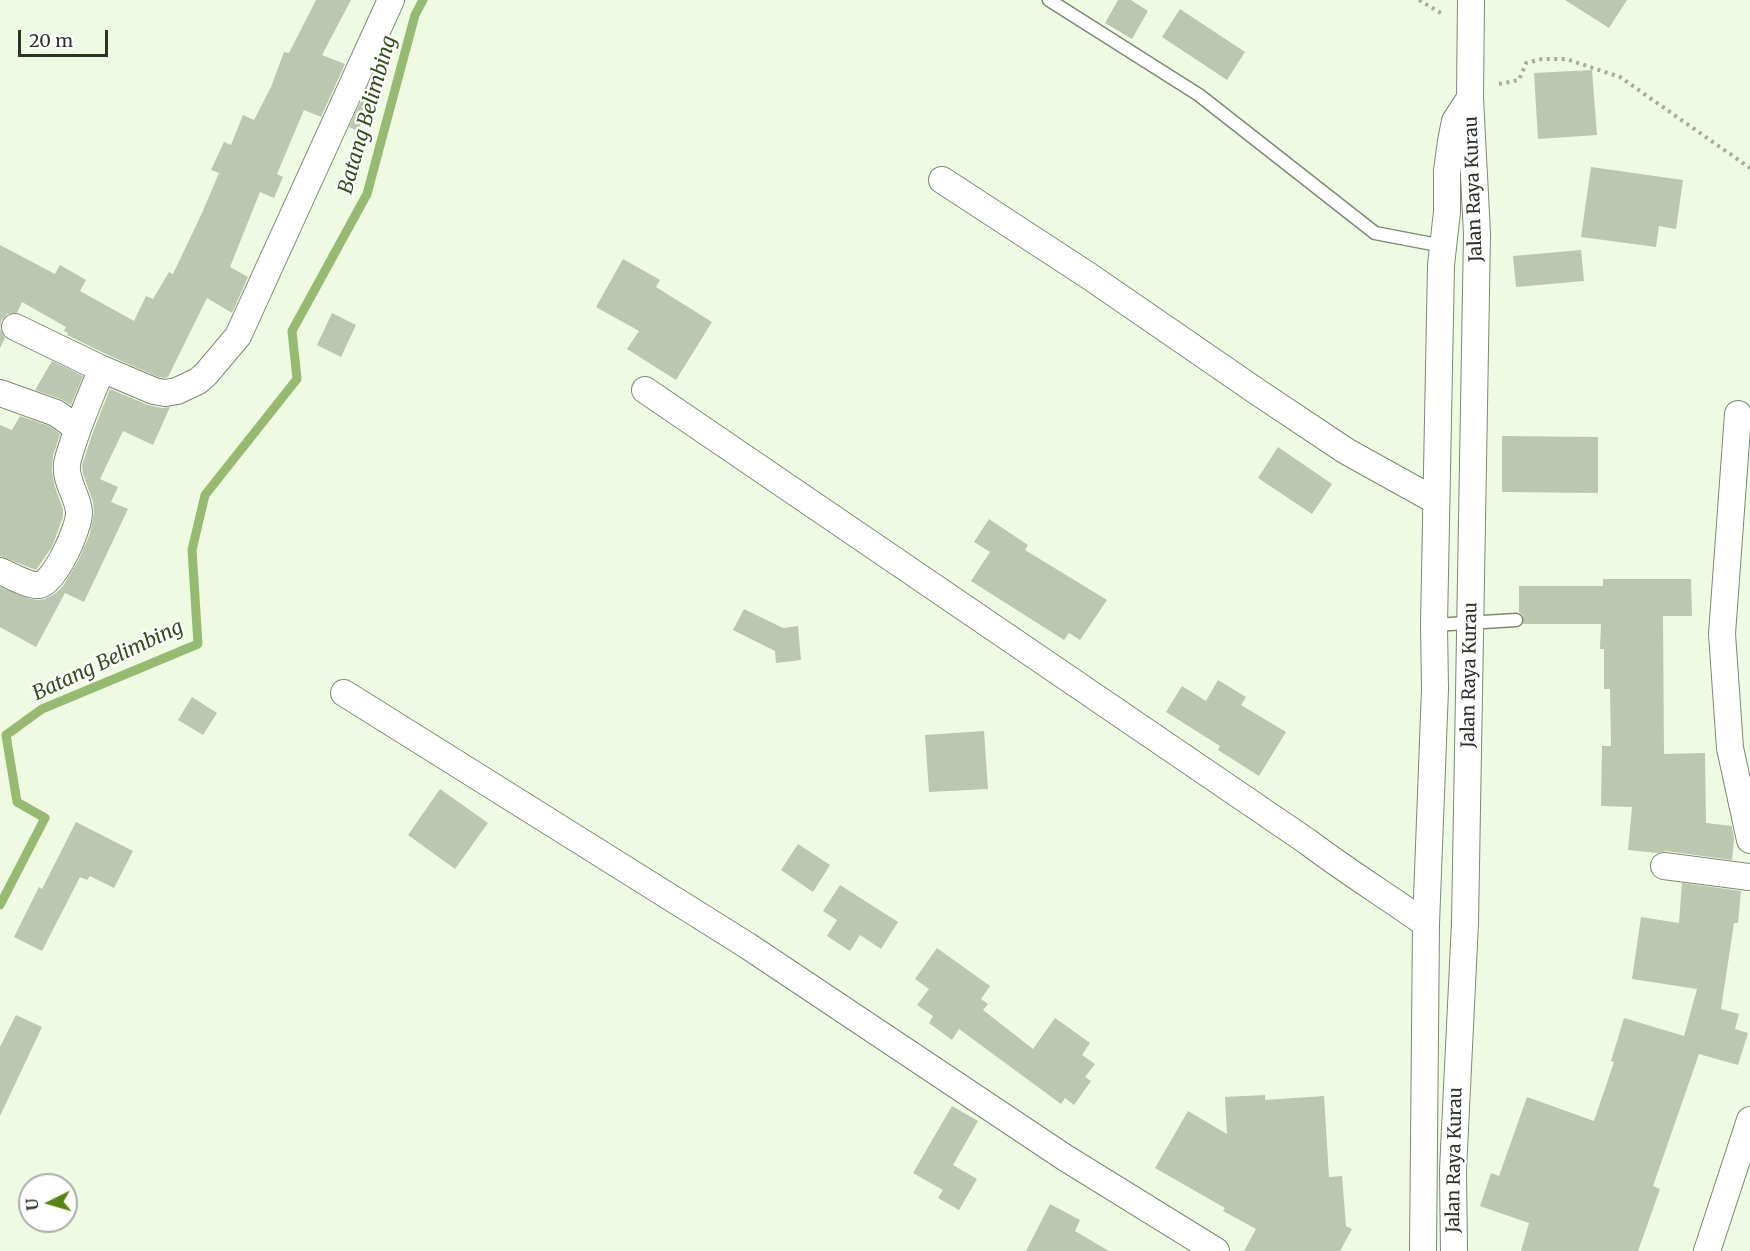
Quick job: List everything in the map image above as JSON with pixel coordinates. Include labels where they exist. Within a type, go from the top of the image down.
[{"type":"street","points":[[15,327],[153,391],[165,393],[177,391],[198,381],[238,336],[391,0]]},
{"type":"street","name":"Jalan Raya Kurau","points":[[1454,1251],[1453,1170],[1465,922],[1477,234],[1470,98],[1471,0]]},
{"type":"street","points":[[1423,1251],[1426,924],[1435,690],[1436,501],[1443,246],[1451,141],[1455,121],[1470,98]]},
{"type":"street","points":[[942,180],[1089,276],[1336,445],[1436,501]]},
{"type":"street","points":[[0,571],[31,584],[45,583],[55,572],[74,535],[79,509],[68,479],[67,463],[77,428],[102,369]]},
{"type":"street","points":[[645,390],[1426,924]]},
{"type":"street","points":[[0,393],[56,413],[77,428]]},
{"type":"street","points":[[1738,414],[1722,634],[1730,748],[1746,796],[1750,840]]},
{"type":"street","points":[[344,693],[738,940],[1064,1157],[1216,1251]]},
{"type":"street","points":[[1664,866],[1750,878]]},
{"type":"street","points":[[1707,1251],[1750,1120]]},
{"type":"lane","points":[[1049,0],[1199,95],[1375,233],[1443,246]]},
{"type":"lane","points":[[1434,625],[1516,620]]},
{"type":"path","points":[[1470,98],[1497,84],[1519,81],[1526,63],[1542,59],[1566,59],[1620,77],[1750,168]]},
{"type":"building","points":[[316,0],[351,0],[322,55],[345,64],[321,117],[304,110],[277,174],[283,177],[274,198],[260,192],[230,267],[248,277],[232,313],[207,298],[168,377],[158,377],[67,335],[68,333],[64,331],[66,327],[22,302],[17,313],[7,314],[1,321],[0,329],[0,245],[55,274],[60,265],[86,280],[80,291],[134,321],[146,296],[153,299],[169,272],[173,274],[219,173],[211,170],[224,142],[231,145],[243,115],[254,120],[271,87],[284,52],[289,53]]},
{"type":"building","points":[[1118,0],[1131,0],[1148,11],[1132,39],[1105,23]]},
{"type":"building","points":[[1565,0],[1627,0],[1609,28]]},
{"type":"building","points":[[1180,9],[1245,52],[1227,80],[1162,37]]},
{"type":"building","points":[[1592,70],[1597,135],[1538,139],[1534,73]]},
{"type":"building","points":[[373,75],[378,77],[358,131],[349,127]]},
{"type":"building","points":[[1591,167],[1683,180],[1676,229],[1659,226],[1656,247],[1581,237]]},
{"type":"building","points":[[1581,250],[1584,281],[1516,287],[1513,256]]},
{"type":"building","points":[[623,259],[660,280],[656,287],[712,322],[676,380],[627,349],[639,331],[596,307]]},
{"type":"building","points":[[332,313],[356,325],[341,357],[317,345]]},
{"type":"building","points":[[0,329],[5,338],[0,348]]},
{"type":"building","points":[[52,361],[83,376],[71,405],[35,390]]},
{"type":"building","points":[[110,389],[148,405],[170,407],[153,445],[123,431],[100,479],[118,487],[111,502],[128,509],[84,602],[65,593],[36,647],[0,627],[0,587],[27,598],[45,599],[63,586],[78,561],[90,534],[94,513],[82,465]]},
{"type":"building","points":[[20,416],[49,426],[60,434],[53,456],[52,471],[63,509],[63,517],[52,547],[36,570],[0,556],[0,425],[12,430]]},
{"type":"building","points":[[1502,436],[1598,437],[1598,493],[1502,492]]},
{"type":"building","points":[[1278,447],[1332,484],[1312,514],[1258,478]]},
{"type":"building","points":[[989,519],[1028,545],[1025,550],[1107,600],[1080,640],[1069,633],[1064,640],[971,581],[990,552],[974,542]]},
{"type":"building","points":[[1603,579],[1691,579],[1692,616],[1663,616],[1664,754],[1705,753],[1706,823],[1732,826],[1734,839],[1732,860],[1666,851],[1657,853],[1628,850],[1632,807],[1601,806],[1602,746],[1611,746],[1610,689],[1604,689],[1604,649],[1600,649],[1601,624],[1523,624],[1523,616],[1519,612],[1519,586],[1603,586]]},
{"type":"building","points":[[744,609],[783,628],[798,626],[801,660],[776,663],[775,651],[733,630]]},
{"type":"building","points":[[1218,680],[1246,697],[1241,705],[1286,732],[1259,776],[1218,750],[1220,746],[1166,712],[1182,686],[1206,701]]},
{"type":"building","points":[[192,697],[217,713],[203,735],[178,720]]},
{"type":"building","points":[[984,731],[988,789],[929,792],[925,735]]},
{"type":"building","points":[[440,789],[488,823],[455,869],[408,835]]},
{"type":"building","points":[[76,822],[133,851],[114,888],[90,876],[87,880],[80,877],[42,951],[14,937],[39,887],[42,889]]},
{"type":"building","points":[[798,844],[830,865],[813,892],[781,870]]},
{"type":"building","points":[[1682,883],[1741,891],[1738,923],[1734,923],[1721,1009],[1739,1014],[1735,1029],[1748,1033],[1738,1065],[1699,1054],[1653,1186],[1660,1189],[1638,1251],[1521,1251],[1529,1223],[1480,1206],[1491,1173],[1499,1176],[1527,1097],[1594,1121],[1614,1062],[1611,1061],[1624,1018],[1684,1036],[1697,989],[1632,979],[1641,917],[1679,923]]},
{"type":"building","points":[[840,885],[898,922],[881,949],[860,935],[850,951],[827,936],[837,920],[823,911]]},
{"type":"building","points":[[937,948],[990,986],[981,999],[988,1004],[983,1010],[1033,1049],[1055,1018],[1090,1043],[1082,1055],[1095,1064],[1085,1077],[1091,1081],[1074,1105],[1065,1098],[1061,1104],[959,1029],[952,1040],[929,1023],[933,1016],[917,1005],[929,989],[915,979]]},
{"type":"building","points":[[16,1015],[42,1027],[0,1116],[0,1047]]},
{"type":"building","points":[[1265,1095],[1265,1100],[1324,1096],[1329,1177],[1342,1176],[1346,1226],[1352,1229],[1340,1251],[1244,1251],[1256,1229],[1223,1211],[1225,1208],[1155,1168],[1188,1111],[1227,1134],[1225,1097]]},
{"type":"building","points":[[952,1106],[978,1121],[953,1165],[977,1179],[959,1210],[938,1198],[943,1190],[913,1173]]},
{"type":"building","points":[[1050,1204],[1080,1220],[1075,1231],[1109,1251],[1026,1251]]},
{"type":"waterway","name":"Batang Belimbing","points":[[0,905],[45,818],[17,802],[6,735],[42,709],[198,644],[192,550],[205,495],[297,379],[292,331],[367,194],[415,15],[423,0]]}]
